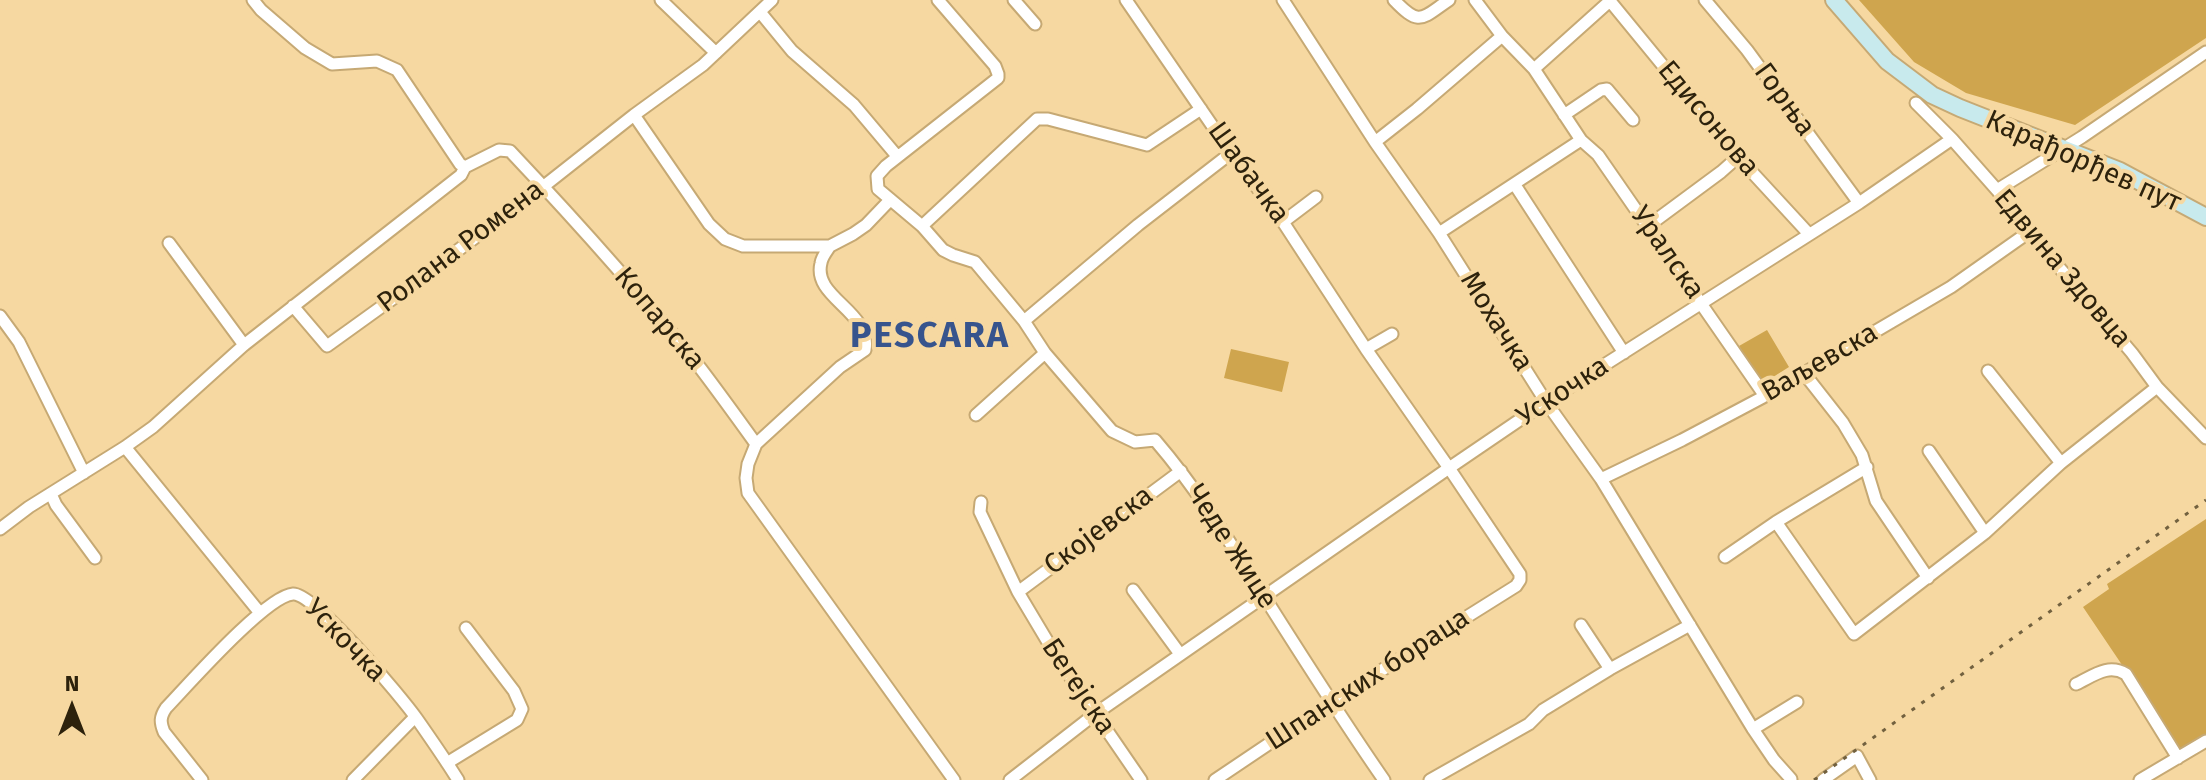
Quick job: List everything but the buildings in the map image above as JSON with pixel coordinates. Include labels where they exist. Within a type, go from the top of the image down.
[{"type":"main road","name":"Карађорђев пут","points":[[1834,0],[1887,61],[1932,95],[2143,182],[2206,217]]},
{"type":"street","points":[[253,0],[305,48],[332,64],[377,61],[397,70],[448,149],[465,167]]},
{"type":"street","points":[[661,0],[716,53]]},
{"type":"street","name":"Ролана Ромена","points":[[293,306],[327,346],[544,186],[716,53],[772,0]]},
{"type":"street","points":[[938,0],[995,66],[998,76],[897,156],[876,180],[878,189],[889,201],[922,226],[943,250],[975,262],[1024,321],[1045,353],[976,415]]},
{"type":"street","points":[[1014,0],[1035,24]]},
{"type":"street","name":"Шабачка","points":[[1126,0],[1231,153],[1283,222],[1520,574],[1520,580]]},
{"type":"street","name":"Мохачка","points":[[1283,0],[1375,142],[1439,233],[1546,402],[1601,479],[1753,729],[1791,779]]},
{"type":"street","points":[[1394,0],[1416,19],[1449,0]]},
{"type":"street","name":"Уралска","points":[[1475,0],[1502,36],[1534,69],[1581,140],[1598,155],[1765,396]]},
{"type":"street","name":"Горња","points":[[1705,0],[1747,50],[1859,203]]},
{"type":"street","points":[[1534,69],[1611,1]]},
{"type":"street","name":"Едисонова","points":[[1611,1],[1738,157],[1809,234]]},
{"type":"street","points":[[760,12],[792,51],[854,105],[897,156]]},
{"type":"street","points":[[1375,142],[1502,36]]},
{"type":"street","points":[[1997,190],[2065,149],[2206,52]]},
{"type":"street","points":[[1564,115],[1607,89],[1633,120]]},
{"type":"street","name":"Едвина Здовца","points":[[1916,103],[1997,190],[2157,387],[2206,438]]},
{"type":"street","points":[[922,226],[1037,119],[1048,119],[1147,145],[1201,109]]},
{"type":"street","points":[[634,115],[709,224],[725,239],[743,246],[830,246],[866,225],[889,201]]},
{"type":"street","name":"Ускочка","points":[[1010,780],[1095,714],[1449,468],[1546,402],[1859,203],[1952,139]]},
{"type":"street","points":[[1439,233],[1581,140]]},
{"type":"street","name":"Копарска","points":[[465,167],[499,150],[510,151],[651,307],[704,372],[756,444]]},
{"type":"street","points":[[1024,321],[1138,225],[1231,153]]},
{"type":"street","points":[[1648,226],[1738,157]]},
{"type":"street","name":"Ролана Ромена","points":[[0,529],[153,427],[244,345],[461,175],[465,167]]},
{"type":"street","points":[[1515,185],[1624,353]]},
{"type":"street","points":[[1283,222],[1316,197]]},
{"type":"street","name":"Ваљевска","points":[[1601,479],[1765,396],[1951,287],[2029,232]]},
{"type":"street","points":[[169,243],[244,345]]},
{"type":"street","points":[[830,246],[821,262],[821,279],[862,328],[866,337],[865,350],[840,367],[756,444],[748,464],[748,493],[954,780]]},
{"type":"street","points":[[0,316],[19,342],[84,473]]},
{"type":"street","points":[[1366,349],[1392,334]]},
{"type":"street","name":"Чеде Жице","points":[[1045,353],[1112,431],[1135,442],[1155,440],[1181,471],[1234,546],[1331,702],[1384,780]]},
{"type":"street","points":[[1988,371],[2061,463]]},
{"type":"street","points":[[1803,372],[1843,423],[1862,455],[1876,501],[1928,578]]},
{"type":"street","points":[[1776,522],[1854,634],[1985,533],[2061,463],[2157,387]]},
{"type":"street","name":"Ускочка","points":[[125,447],[260,613],[285,596],[300,595],[344,633],[415,717],[458,780]]},
{"type":"street","points":[[1929,451],[1985,533]]},
{"type":"street","points":[[1725,557],[1867,467]]},
{"type":"street","name":"Скојевска","points":[[1018,592],[1181,471]]},
{"type":"street","points":[[51,494],[95,558]]},
{"type":"street","name":"Бегејска","points":[[981,502],[980,512],[1018,592],[1058,659],[1141,780]]},
{"type":"street","name":"Шпанских бораца","points":[[1215,780],[1331,702],[1516,586],[1520,580]]},
{"type":"street","points":[[1133,590],[1180,654]]},
{"type":"street","points":[[202,780],[164,732],[161,715],[260,613]]},
{"type":"street","points":[[1581,625],[1610,669]]},
{"type":"street","points":[[1430,780],[1529,724],[1543,710],[1610,669],[1690,625]]},
{"type":"street","points":[[447,763],[517,720],[522,709],[514,691],[466,628]]},
{"type":"street","points":[[2076,684],[2110,668],[2126,674],[2178,758]]},
{"type":"street","points":[[1753,729],[1797,702]]},
{"type":"street","points":[[353,780],[415,717]]},
{"type":"street","points":[[2140,780],[2206,741]]},
{"type":"street","points":[[1823,780],[1857,756],[1870,780]]},
{"type":"shaded area","points":[[1859,0],[2206,0],[2206,38],[2075,125],[1966,93],[1914,62]]},
{"type":"shaded area","points":[[1767,330],[1789,367],[1762,384],[1739,346]]},
{"type":"shaded area","points":[[1231,349],[1289,362],[1282,392],[1224,378]]},
{"type":"shaded area","points":[[2206,519],[2206,734],[2180,751],[2083,607],[2109,589],[2107,584]]},
{"type":"railway","points":[[1814,780],[2206,500]]},
{"type":"district","name":"PESCARA","points":[[930,337]]}]
